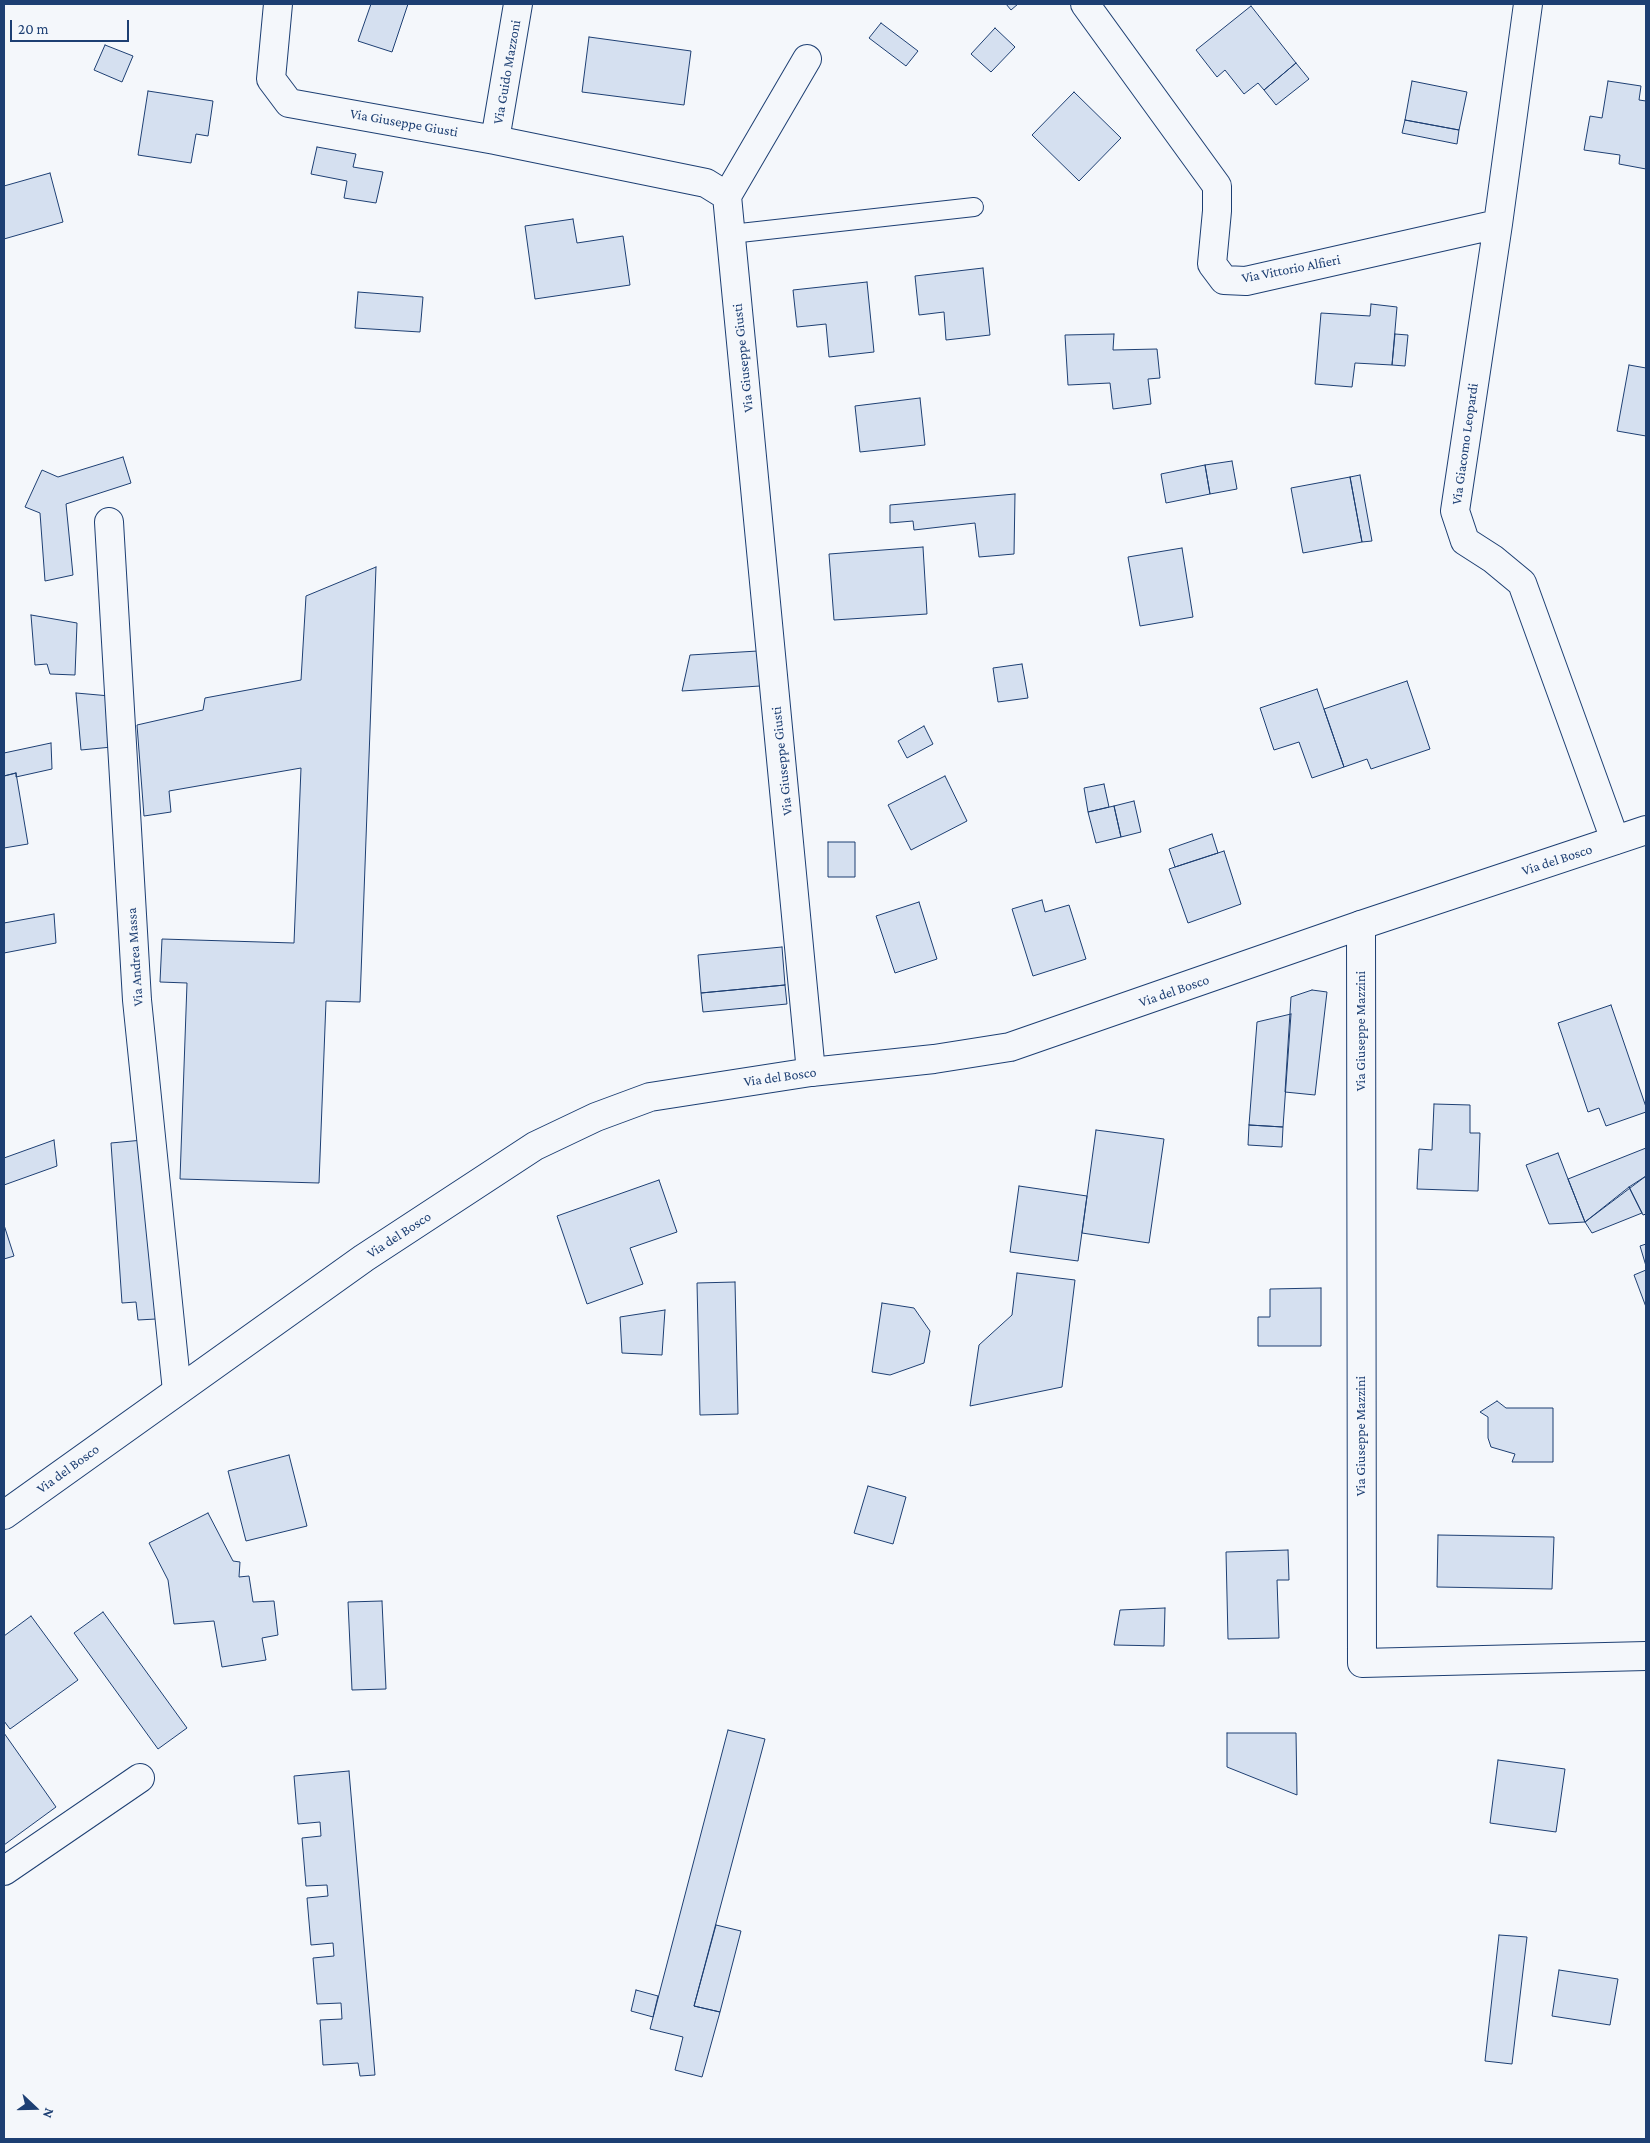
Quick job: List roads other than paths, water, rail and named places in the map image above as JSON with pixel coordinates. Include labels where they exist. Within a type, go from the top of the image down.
[{"type":"street","name":"Via Giuseppe Giusti","points":[[278,4],[271,79],[289,103],[495,140],[706,182],[727,196],[811,1072]]},
{"type":"street","name":"Via Guido Mazzoni","points":[[495,140],[518,4]]},
{"type":"street","name":"Via Vittorio Alfieri","points":[[1085,4],[1217,186],[1217,211],[1212,264],[1224,280],[1246,281],[1498,224]]},
{"type":"street","name":"Via Giacomo Leopardi","points":[[1528,4],[1498,224],[1455,511],[1465,541],[1493,558],[1522,583],[1615,840]]},
{"type":"street","points":[[727,196],[807,59]]},
{"type":"street","name":"Via Andrea Massa","points":[[109,522],[137,1000],[177,1391]]},
{"type":"street","name":"Via del Bosco","points":[[4,1515],[364,1258],[535,1146],[596,1116],[650,1097],[811,1072],[934,1059],[1010,1047],[1361,925],[1646,830]]},
{"type":"street","name":"Via Giuseppe Mazzini","points":[[1361,925],[1362,1663],[1646,1656]]},
{"type":"street","points":[[4,1871],[140,1778]]},
{"type":"lane","points":[[731,234],[974,207]]}]
